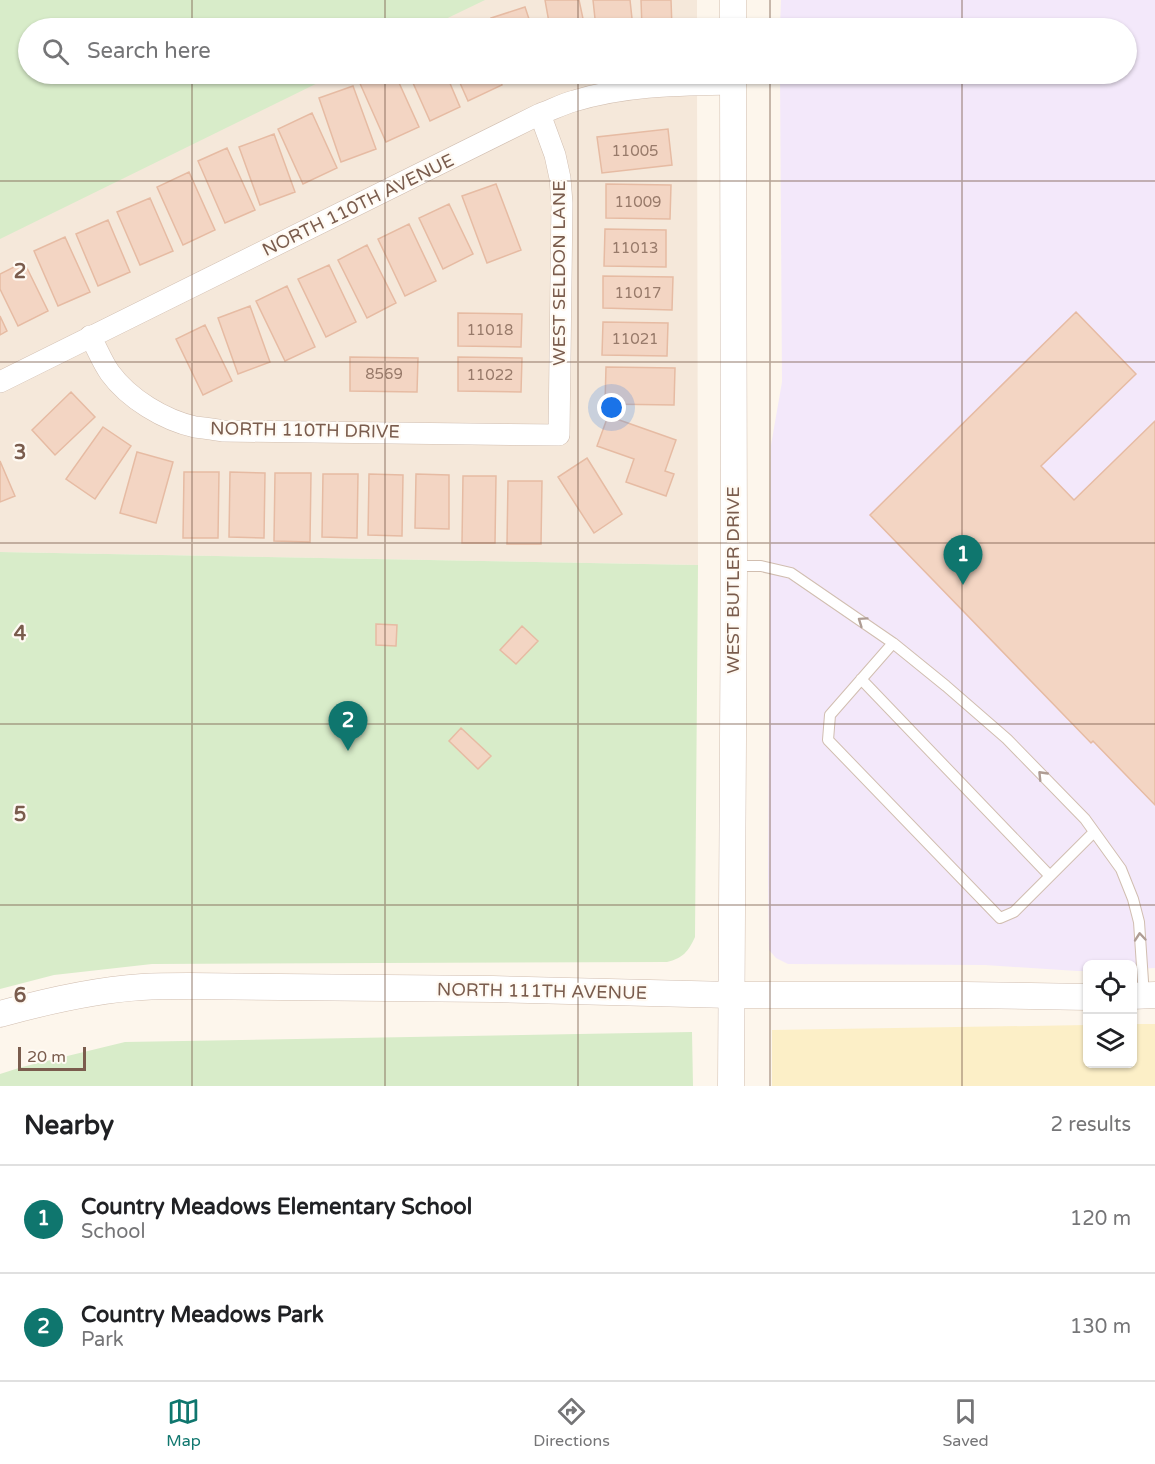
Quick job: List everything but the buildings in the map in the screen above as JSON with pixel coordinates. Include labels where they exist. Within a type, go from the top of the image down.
[{"type":"street","points":[[733,0],[733,18]]},
{"type":"street","name":"NORTH 110TH AVENUE","points":[[0,382],[540,114],[573,101],[603,93],[677,84]]},
{"type":"street","name":"WEST BUTLER DRIVE","points":[[731,1086],[734,566],[733,84]]},
{"type":"street","name":"WEST SELDON LANE","points":[[540,114],[561,178],[559,435]]},
{"type":"street","name":"NORTH 110TH DRIVE","points":[[90,336],[110,373],[126,391],[144,405],[194,426],[222,431],[559,435]]},
{"type":"street","name":"NORTH 111TH AVENUE","points":[[0,1014],[77,995],[142,987],[505,989],[731,995],[1083,997]]},
{"type":"lane","points":[[734,566],[761,566],[791,573],[893,643],[1007,739],[1084,819],[1121,869],[1133,899],[1139,922],[1144,996]]},
{"type":"lane","points":[[893,643],[830,715],[828,740],[1000,918],[1014,912],[1094,832]]},
{"type":"lane","points":[[861,679],[1050,876]]},
{"type":"shaded area","points":[[0,0],[697,0],[697,18],[18,18],[18,84],[697,84],[698,565],[0,552]]},
{"type":"shaded area","points":[[781,0],[1155,0],[1155,968],[1137,969],[1137,960],[1083,960],[1083,971],[985,965],[788,964],[776,958],[769,950],[768,874],[771,445],[782,382],[780,84],[1137,84],[1137,18],[780,18]]},
{"type":"green space","points":[[0,0],[485,0],[448,18],[18,18],[18,84],[316,84],[0,239]]},
{"type":"green space","points":[[0,552],[698,565],[695,937],[690,947],[677,959],[667,962],[152,964],[54,975],[0,989]]},
{"type":"green space","points":[[692,1032],[693,1086],[0,1086],[0,1074],[125,1042]]},
{"type":"sand","points":[[1137,1024],[1155,1024],[1155,1086],[772,1086],[772,1030],[1083,1025],[1083,1068],[1137,1068]]},
{"type":"place","name":"Country Meadows Elementary School","points":[[963,585]]},
{"type":"place","name":"Country Meadows Park","points":[[348,751]]}]
